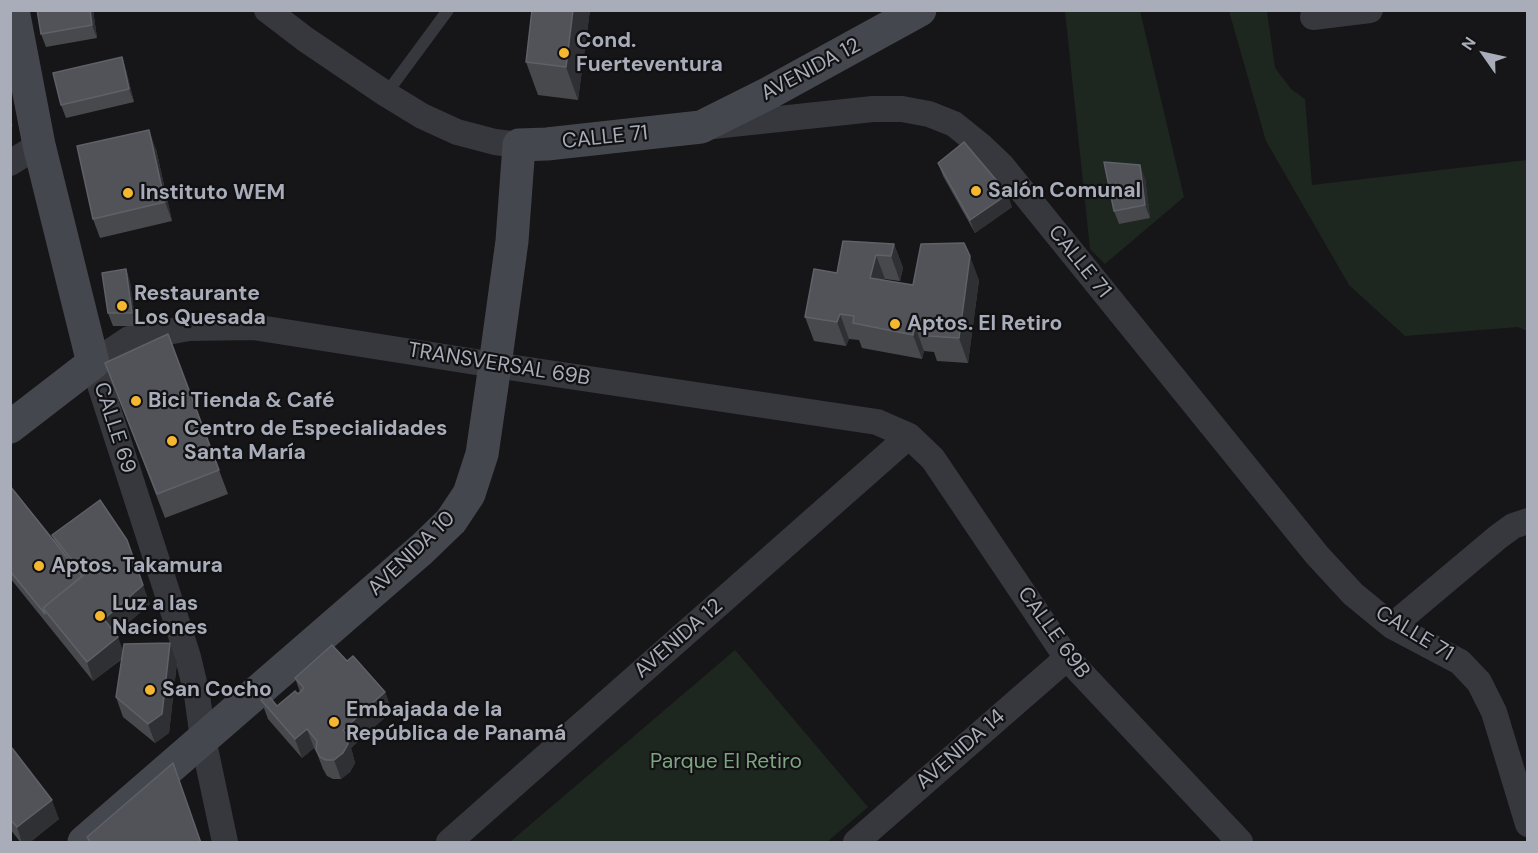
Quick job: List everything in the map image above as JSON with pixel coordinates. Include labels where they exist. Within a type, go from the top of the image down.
[{"type":"street","name":"CALLE 69","points":[[13,10],[39,146],[93,363],[188,657],[225,843]]},
{"type":"street","name":"CALLE 71","points":[[267,10],[305,39],[422,116],[457,132],[495,142],[519,145],[547,144],[873,109],[902,109],[929,114],[954,124],[1002,166],[1317,555],[1353,594],[1392,626],[1461,662],[1479,682],[1494,712],[1527,824]]},
{"type":"street","name":"AVENIDA 12","points":[[701,127],[769,93],[920,10]]},
{"type":"street","points":[[1313,17],[1370,10]]},
{"type":"street","name":"AVENIDA 10","points":[[84,843],[422,549],[451,521],[469,495],[482,454],[495,365],[512,241],[519,145]]},
{"type":"street","points":[[10,163],[39,146]]},
{"type":"street","name":"TRANSVERSAL 69B","points":[[93,363],[129,339],[189,328],[253,327],[877,422],[909,436]]},
{"type":"street","points":[[10,427],[93,363]]},
{"type":"street","name":"AVENIDA 12","points":[[449,843],[909,436]]},
{"type":"street","name":"CALLE 69B","points":[[909,436],[933,459],[1067,658],[1240,843]]},
{"type":"street","points":[[1392,626],[1498,537],[1513,526],[1527,521]]},
{"type":"street","name":"AVENIDA 14","points":[[855,843],[1067,658]]},
{"type":"lane","points":[[386,94],[448,10]]},
{"type":"green space","points":[[1065,11],[1140,11],[1184,197],[1105,264],[1090,249]]},
{"type":"green space","points":[[1229,11],[1267,11],[1275,68],[1291,89],[1305,99],[1312,185],[1527,160],[1527,331],[1518,327],[1405,336],[1349,285],[1266,141]]},
{"type":"green space","name":"Parque El Retiro","points":[[735,650],[868,807],[827,842],[510,842]]},
{"type":"building","points":[[37,10],[90,10],[92,25],[41,34]]},
{"type":"building","points":[[532,10],[573,10],[566,67],[526,62]]},
{"type":"building","points":[[122,57],[129,89],[61,105],[53,73]]},
{"type":"building","name":"Instituto WEM","points":[[149,130],[165,202],[93,219],[77,146]]},
{"type":"building","name":"Salón Comunal","points":[[964,142],[1008,194],[970,220],[938,163]]},
{"type":"building","points":[[1104,162],[1140,165],[1145,205],[1114,211]]},
{"type":"building","points":[[843,241],[894,244],[891,256],[876,255],[870,278],[913,285],[921,244],[964,243],[970,256],[959,338],[928,336],[930,329],[915,326],[913,335],[853,323],[854,316],[840,314],[837,322],[805,317],[814,269],[837,273]]},
{"type":"building","points":[[126,269],[132,313],[108,313],[102,273]]},
{"type":"building","name":"Centro de Especialidades Santa María","points":[[168,334],[219,470],[157,494],[105,363]]},
{"type":"building","name":"Aptos. Takamura","points":[[10,486],[82,576],[43,608],[45,614],[10,571]]},
{"type":"building","points":[[100,500],[127,540],[143,585],[104,619],[118,637],[87,662],[43,608],[84,575],[52,535]]},
{"type":"building","name":"San Cocho","points":[[170,643],[162,714],[148,724],[116,697],[124,644]]},
{"type":"building","name":"Embajada de la República de Panamá","points":[[332,645],[347,661],[353,656],[385,692],[343,730],[348,744],[343,753],[334,760],[326,760],[320,757],[316,750],[317,741],[307,729],[295,739],[261,700],[268,695],[277,706],[295,691],[298,694],[304,688],[295,678]]},
{"type":"building","points":[[12,748],[52,800],[17,827],[10,819],[10,749]]},
{"type":"building","points":[[173,763],[201,843],[91,843],[87,837]]},
{"type":"place","name":"Cond. Fuerteventura","points":[[564,53]]},
{"type":"place","name":"Salón Comunal","points":[[976,191]]},
{"type":"place","name":"Instituto WEM","points":[[128,193]]},
{"type":"place","name":"Restaurante Los Quesada","points":[[122,306]]},
{"type":"place","name":"Aptos. El Retiro","points":[[895,324]]},
{"type":"place","name":"Bici Tienda & Café","points":[[136,401]]},
{"type":"place","name":"Centro de Especialidades Santa María","points":[[172,441]]},
{"type":"place","name":"Aptos. Takamura","points":[[39,566]]},
{"type":"place","name":"Luz a las Naciones","points":[[100,616]]},
{"type":"place","name":"San Cocho","points":[[150,690]]},
{"type":"place","name":"Embajada de la República de Panamá","points":[[334,722]]}]
